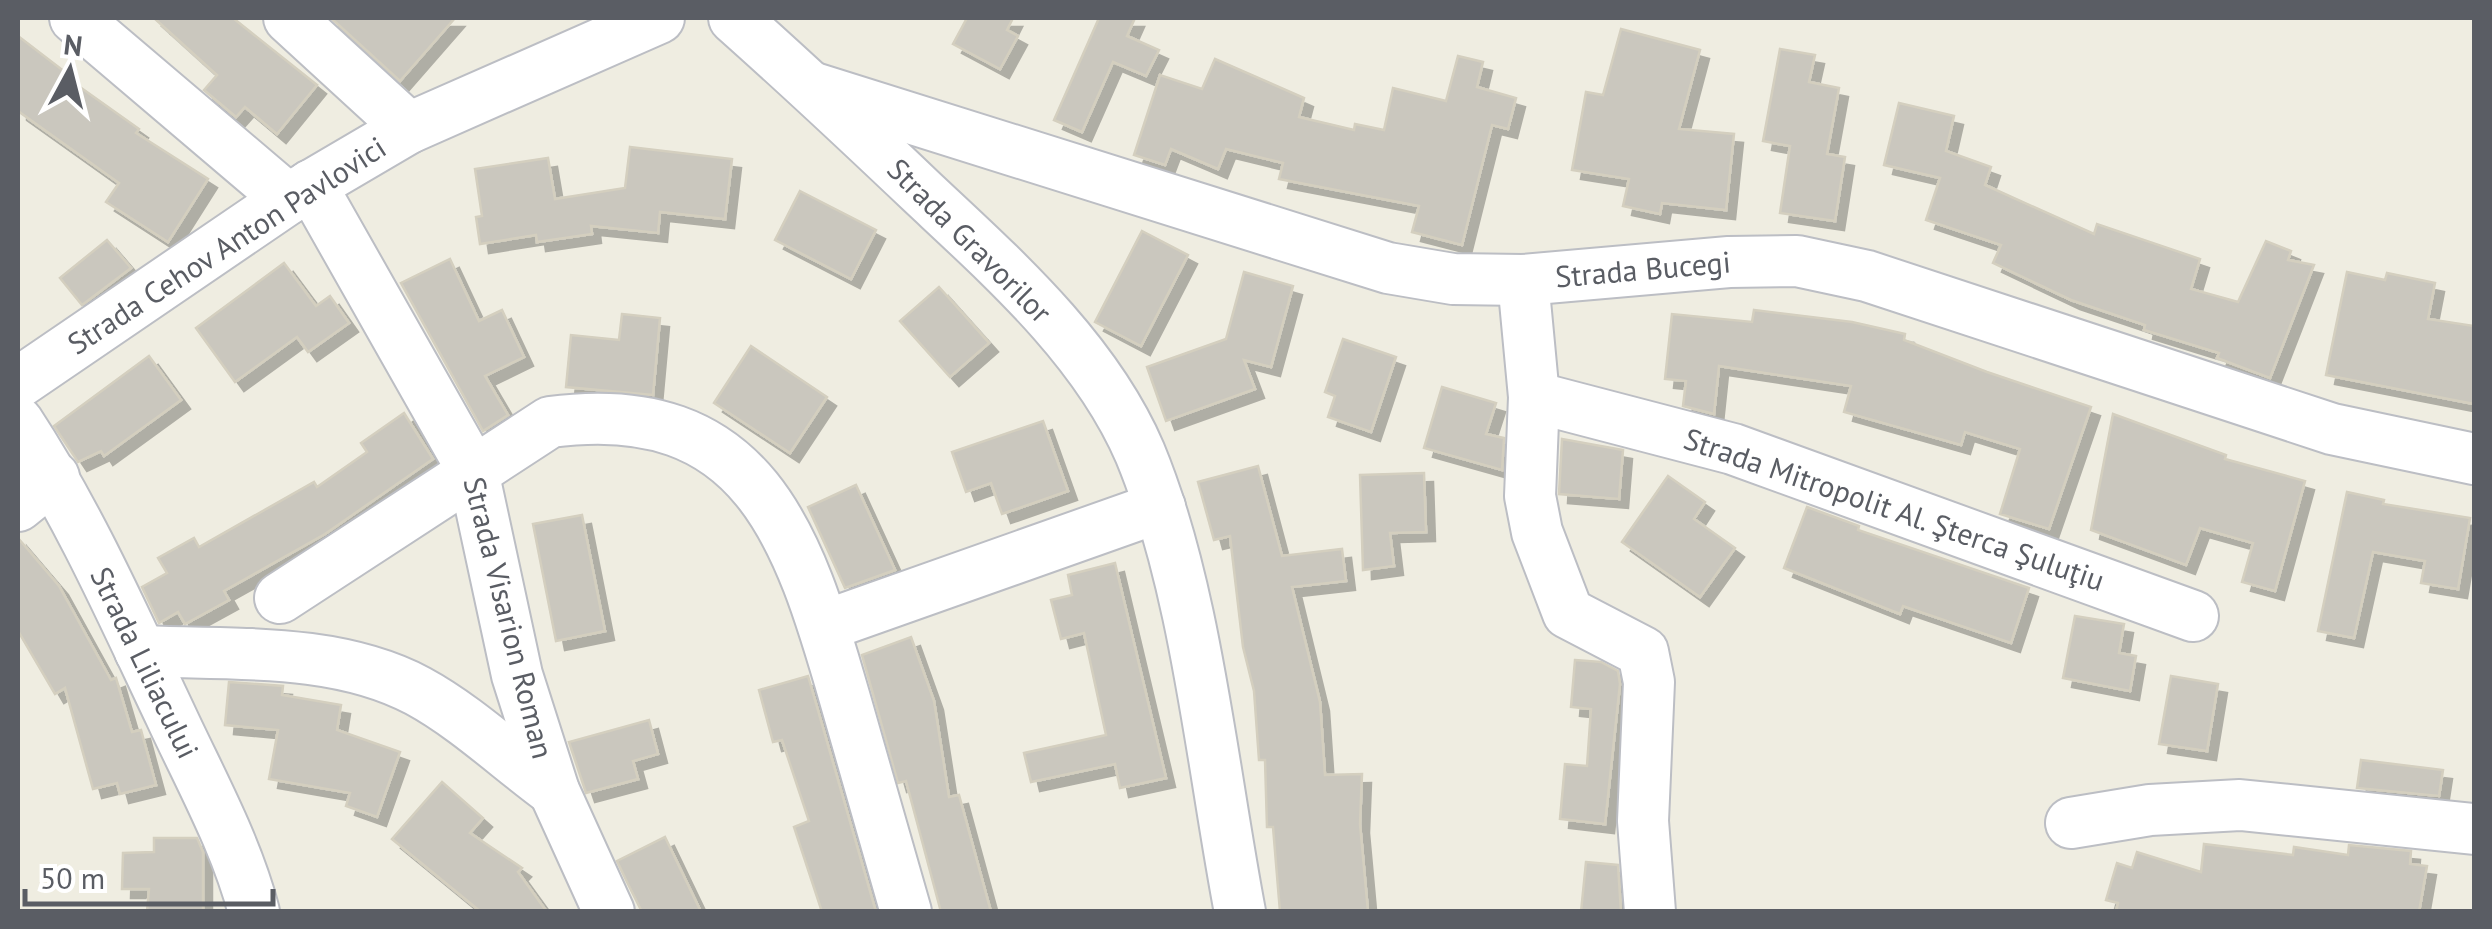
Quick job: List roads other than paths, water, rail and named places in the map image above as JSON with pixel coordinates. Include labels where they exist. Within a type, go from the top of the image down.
[{"type":"street","points":[[75,18],[300,192]]},
{"type":"street","points":[[289,18],[409,128]]},
{"type":"street","name":"Strada Cehov Anton Pavlovici","points":[[18,383],[300,192],[409,128],[659,18]]},
{"type":"street","name":"Strada Gravorilor","points":[[734,18],[1002,267],[1047,316],[1103,388],[1138,449],[1160,507],[1179,580],[1240,912]]},
{"type":"street","name":"Strada Bucegi","points":[[810,86],[1388,268],[1453,279],[1523,280],[1729,262],[1796,261],[1867,276],[2332,428],[2474,459]]},
{"type":"street","name":"Strada Visarion Roman","points":[[300,192],[473,471],[517,675],[554,791],[608,912]]},
{"type":"street","points":[[1523,280],[1534,397],[1530,496],[1536,532],[1568,613],[1643,652],[1650,682],[1644,821],[1650,912]]},
{"type":"street","name":"Strada Mitropolit Al. Şterca Şuluţiu","points":[[1534,397],[1733,449],[2193,616]]},
{"type":"street","points":[[280,598],[550,422],[600,416],[663,425],[718,451],[759,488],[795,549],[824,626],[906,912]]},
{"type":"street","name":"Strada Liliacului","points":[[18,422],[36,492],[140,651],[243,871],[254,912]]},
{"type":"street","points":[[824,626],[1160,507]]},
{"type":"street","points":[[140,651],[294,657],[365,672],[418,691],[554,791]]},
{"type":"street","points":[[2071,823],[2150,810],[2240,805],[2474,829]]}]
